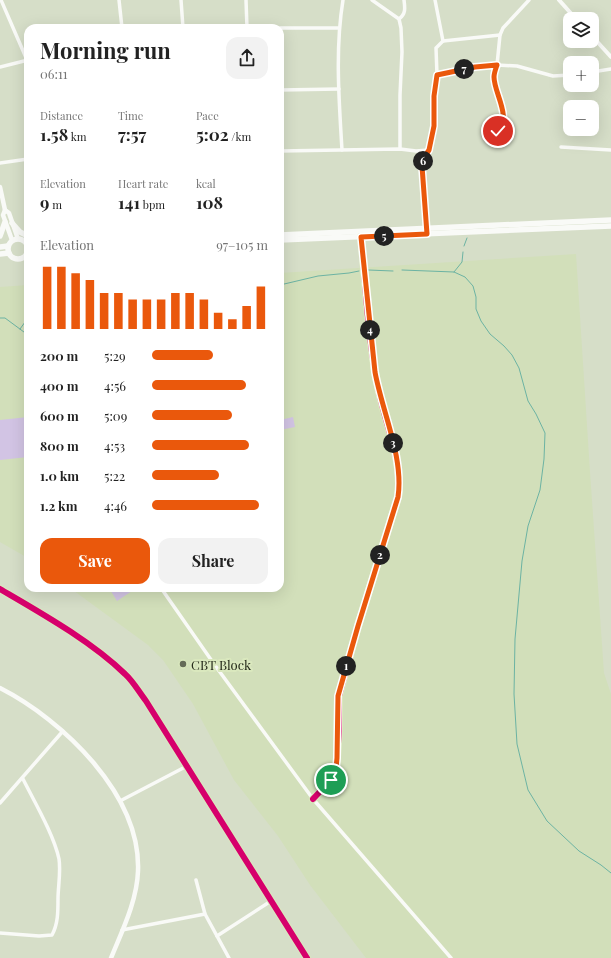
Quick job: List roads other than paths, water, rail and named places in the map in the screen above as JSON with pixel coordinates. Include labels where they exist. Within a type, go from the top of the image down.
[{"type":"main road","points":[[0,187],[5,210],[12,223],[15,240]]},
{"type":"main road","points":[[5,210],[3,215],[5,222],[15,240]]},
{"type":"main road","points":[[284,235],[427,231],[583,224],[611,220]]},
{"type":"main road","points":[[0,236],[5,222]]},
{"type":"main road","points":[[12,223],[20,232],[24,234]]},
{"type":"main road","points":[[583,224],[611,226]]},
{"type":"main road","points":[[284,240],[361,237],[427,231]]},
{"type":"main road","points":[[0,247],[8,246],[15,240],[23,240],[24,242]]},
{"type":"main road","points":[[8,246],[9,253],[14,258],[24,257]]},
{"type":"main road","points":[[0,254],[9,253]]},
{"type":"main road","points":[[0,688],[35,708],[78,745],[94,764],[120,801],[134,837],[138,866],[135,890],[111,958]]},
{"type":"street","points":[[1,0],[24,51]]},
{"type":"street","points":[[119,0],[122,24]]},
{"type":"street","points":[[181,0],[183,24]]},
{"type":"street","points":[[246,0],[247,24]]},
{"type":"street","points":[[342,150],[339,89],[339,28],[343,0]]},
{"type":"street","points":[[372,0],[399,19],[402,37],[400,149]]},
{"type":"street","points":[[399,19],[403,16],[405,11],[404,0]]},
{"type":"street","points":[[435,0],[443,41]]},
{"type":"street","points":[[498,131],[502,126],[504,118],[494,76],[497,65],[500,35],[503,28],[529,0]]},
{"type":"street","points":[[559,0],[570,12]]},
{"type":"street","points":[[284,28],[339,28]]},
{"type":"street","points":[[427,231],[422,166],[425,156],[429,150],[434,126],[434,96],[437,75],[436,48],[443,41],[500,35]]},
{"type":"street","points":[[599,44],[611,57]]},
{"type":"street","points":[[0,68],[24,61]]},
{"type":"street","points":[[437,75],[475,67],[497,65],[518,66],[553,76],[563,75]]},
{"type":"street","points":[[599,71],[611,68]]},
{"type":"street","points":[[284,90],[339,89]]},
{"type":"street","points":[[561,147],[611,150]]},
{"type":"street","points":[[284,151],[429,150]]},
{"type":"street","points":[[0,163],[24,160]]},
{"type":"street","points":[[313,799],[331,780],[336,769],[338,696],[398,497],[400,482],[394,448],[379,394],[375,372],[361,237]]},
{"type":"street","points":[[0,589],[95,649],[126,675],[146,701],[307,958]]},
{"type":"street","points":[[164,592],[214,664],[313,799],[451,958]]},
{"type":"street","points":[[0,803],[23,779],[63,731]]},
{"type":"street","points":[[120,801],[187,766]]},
{"type":"street","points":[[0,933],[39,936],[52,935],[57,918],[59,861],[55,847],[23,779]]},
{"type":"street","points":[[196,880],[205,914],[229,958]]},
{"type":"street","points":[[217,936],[271,901]]},
{"type":"street","points":[[122,930],[205,914]]},
{"type":"waterway","points":[[464,246],[467,238]]},
{"type":"waterway","points":[[454,272],[462,262],[463,252]]},
{"type":"waterway","points":[[368,270],[393,271]]},
{"type":"waterway","points":[[402,270],[454,272],[465,277],[473,286],[476,297],[476,309],[481,321],[490,334],[512,355],[519,368],[528,401],[545,433],[544,459],[540,490],[528,526],[522,561],[515,639],[514,694],[517,744],[528,790],[547,821],[579,851],[611,873]]},
{"type":"waterway","points":[[284,284],[318,276],[359,271]]},
{"type":"waterway","points":[[0,318],[5,318],[24,332]]},
{"type":"waterway","points":[[20,329],[24,324]]},
{"type":"place","name":"CBT Block","points":[[183,664]]}]
